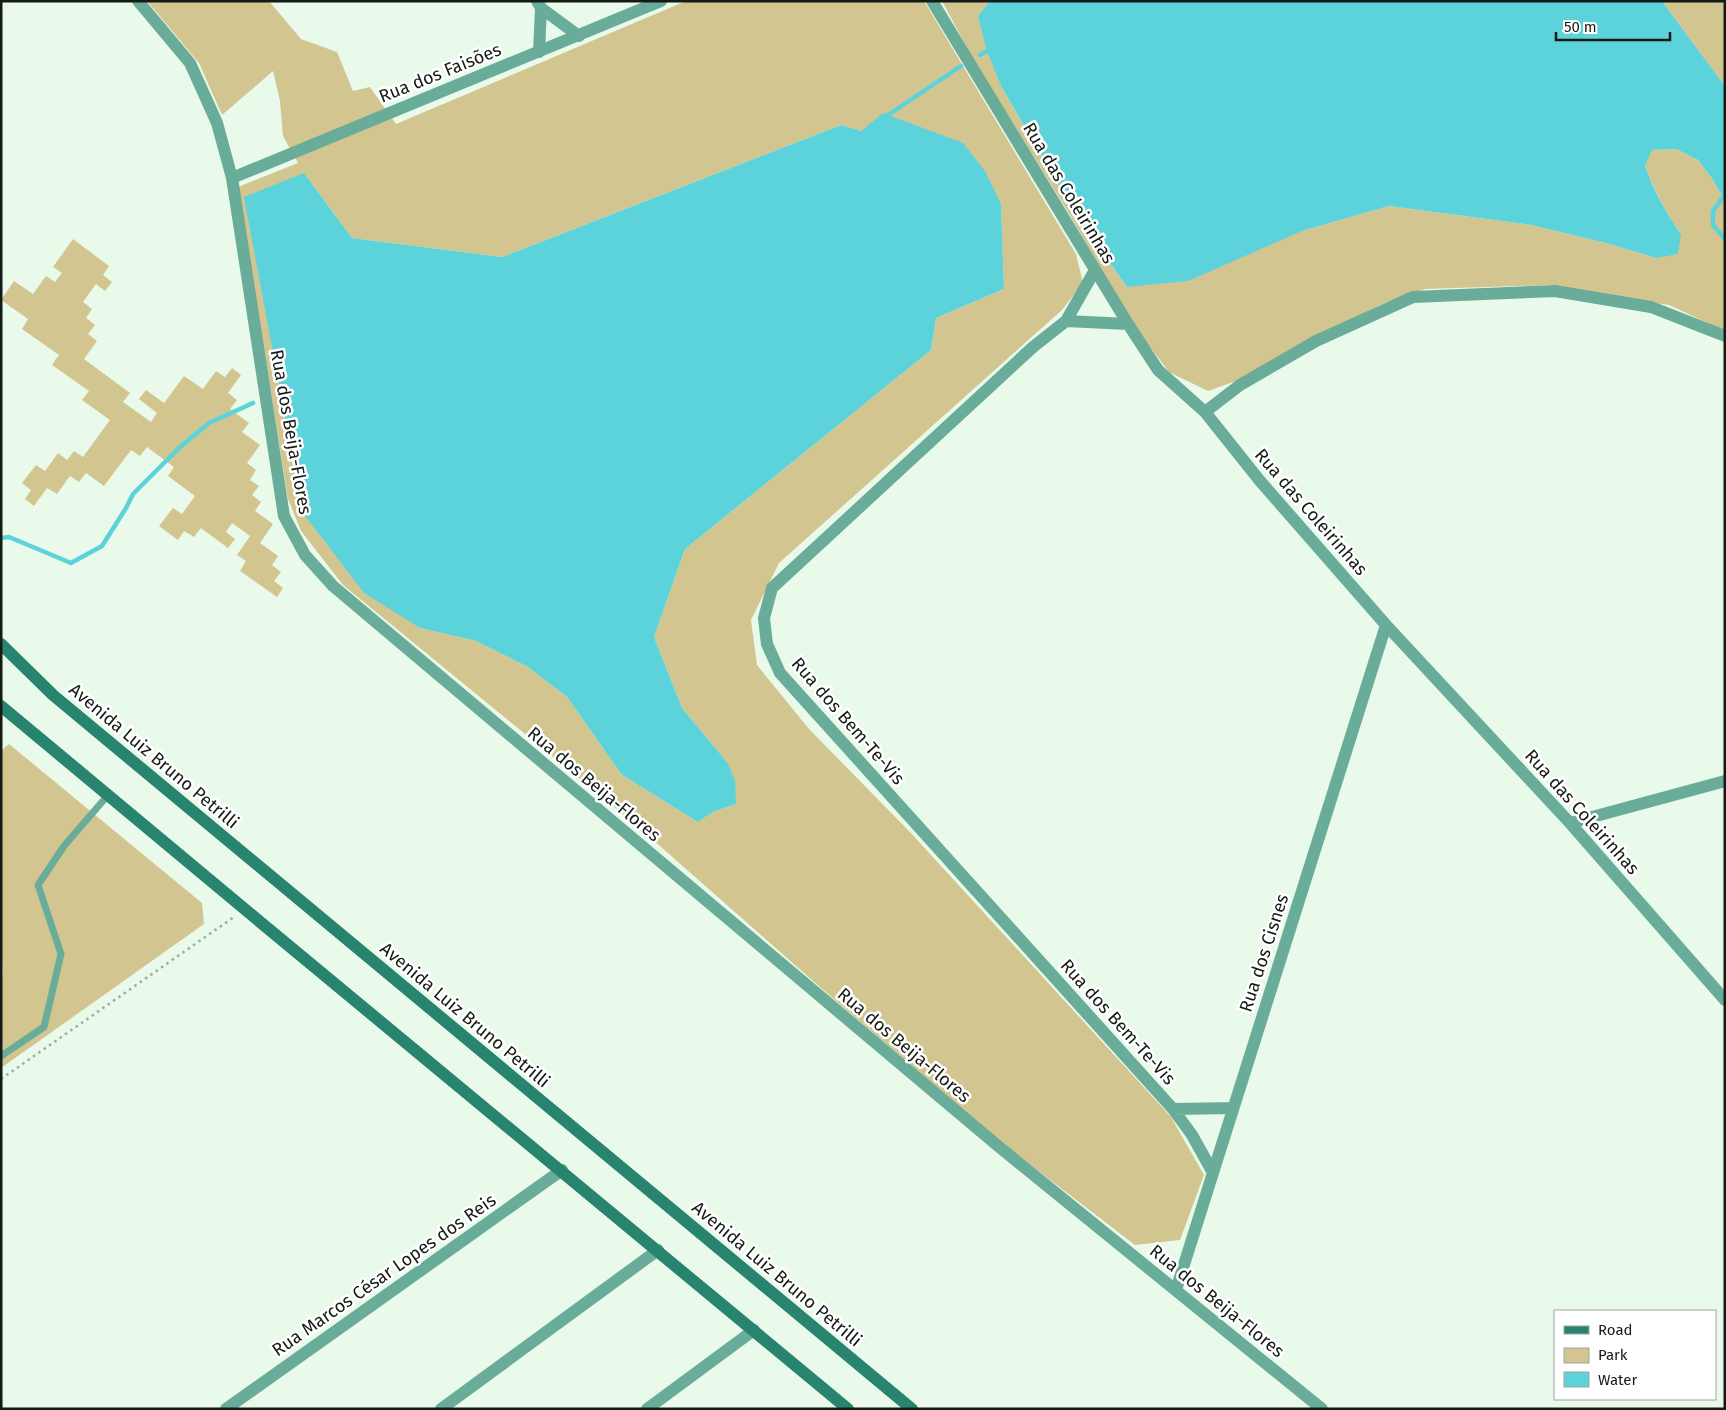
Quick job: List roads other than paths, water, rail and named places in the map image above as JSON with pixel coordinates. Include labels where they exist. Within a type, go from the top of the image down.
[{"type":"main road","name":"Avenida Luiz Bruno Petrilli","points":[[1,644],[53,695],[912,1409]]},
{"type":"main road","points":[[1,706],[244,910],[562,1170],[848,1409]]},
{"type":"street","name":"Rua dos Beija-Flores","points":[[138,1],[190,63],[217,123],[232,178],[284,516],[305,555],[341,593],[998,1146],[1322,1409]]},
{"type":"street","name":"Rua dos Faisões","points":[[232,178],[661,1]]},
{"type":"street","name":"Rua das Coleirinhas","points":[[932,1],[1128,324],[1158,370],[1205,412],[1260,481],[1386,626],[1570,823],[1725,1000]]},
{"type":"street","points":[[539,5],[579,36]]},
{"type":"street","points":[[539,5],[541,27],[539,52]]},
{"type":"street","name":"Rua dos Bem-Te-Vis","points":[[1095,270],[1066,321],[1033,347],[772,588],[764,618],[767,644],[780,673],[1173,1109],[1192,1135],[1212,1171]]},
{"type":"street","points":[[1205,412],[1240,385],[1316,341],[1413,297],[1555,291],[1651,307],[1725,336]]},
{"type":"street","points":[[1066,321],[1128,324]]},
{"type":"street","name":"Rua dos Cisnes","points":[[1176,1290],[1212,1171],[1386,626]]},
{"type":"street","points":[[1570,823],[1725,781]]},
{"type":"street","name":"Rua dos Bem-Te-Vis","points":[[1173,1109],[1233,1108]]},
{"type":"street","name":"Rua Marcos César Lopes dos Reis","points":[[226,1409],[562,1170]]},
{"type":"street","points":[[441,1409],[658,1250]]},
{"type":"street","points":[[647,1409],[754,1330]]},
{"type":"lane","points":[[1,1056],[44,1027],[61,954],[38,885],[64,846],[108,796]]},
{"type":"water","points":[[990,1],[1665,1],[1664,4],[1725,86],[1725,201],[1713,180],[1698,160],[1676,149],[1652,150],[1645,166],[1661,202],[1681,234],[1678,254],[1656,258],[1606,243],[1531,225],[1389,206],[1302,231],[1188,281],[1127,287],[1075,213],[1001,86],[987,51],[978,16]]},
{"type":"water","points":[[883,113],[963,143],[985,171],[1001,204],[1004,289],[936,318],[931,350],[685,549],[654,637],[682,708],[727,762],[735,780],[736,804],[713,812],[698,822],[622,775],[567,697],[528,667],[476,641],[420,628],[364,593],[303,513],[244,197],[304,173],[352,238],[502,257],[841,125],[861,131]]},
{"type":"waterway","points":[[980,55],[987,51]]},
{"type":"waterway","points":[[888,115],[961,66]]},
{"type":"waterway","points":[[1723,197],[1713,211],[1713,225],[1725,239]]},
{"type":"waterway","points":[[1,538],[9,537],[71,563],[102,546],[133,494],[179,448],[209,423],[253,403]]}]
